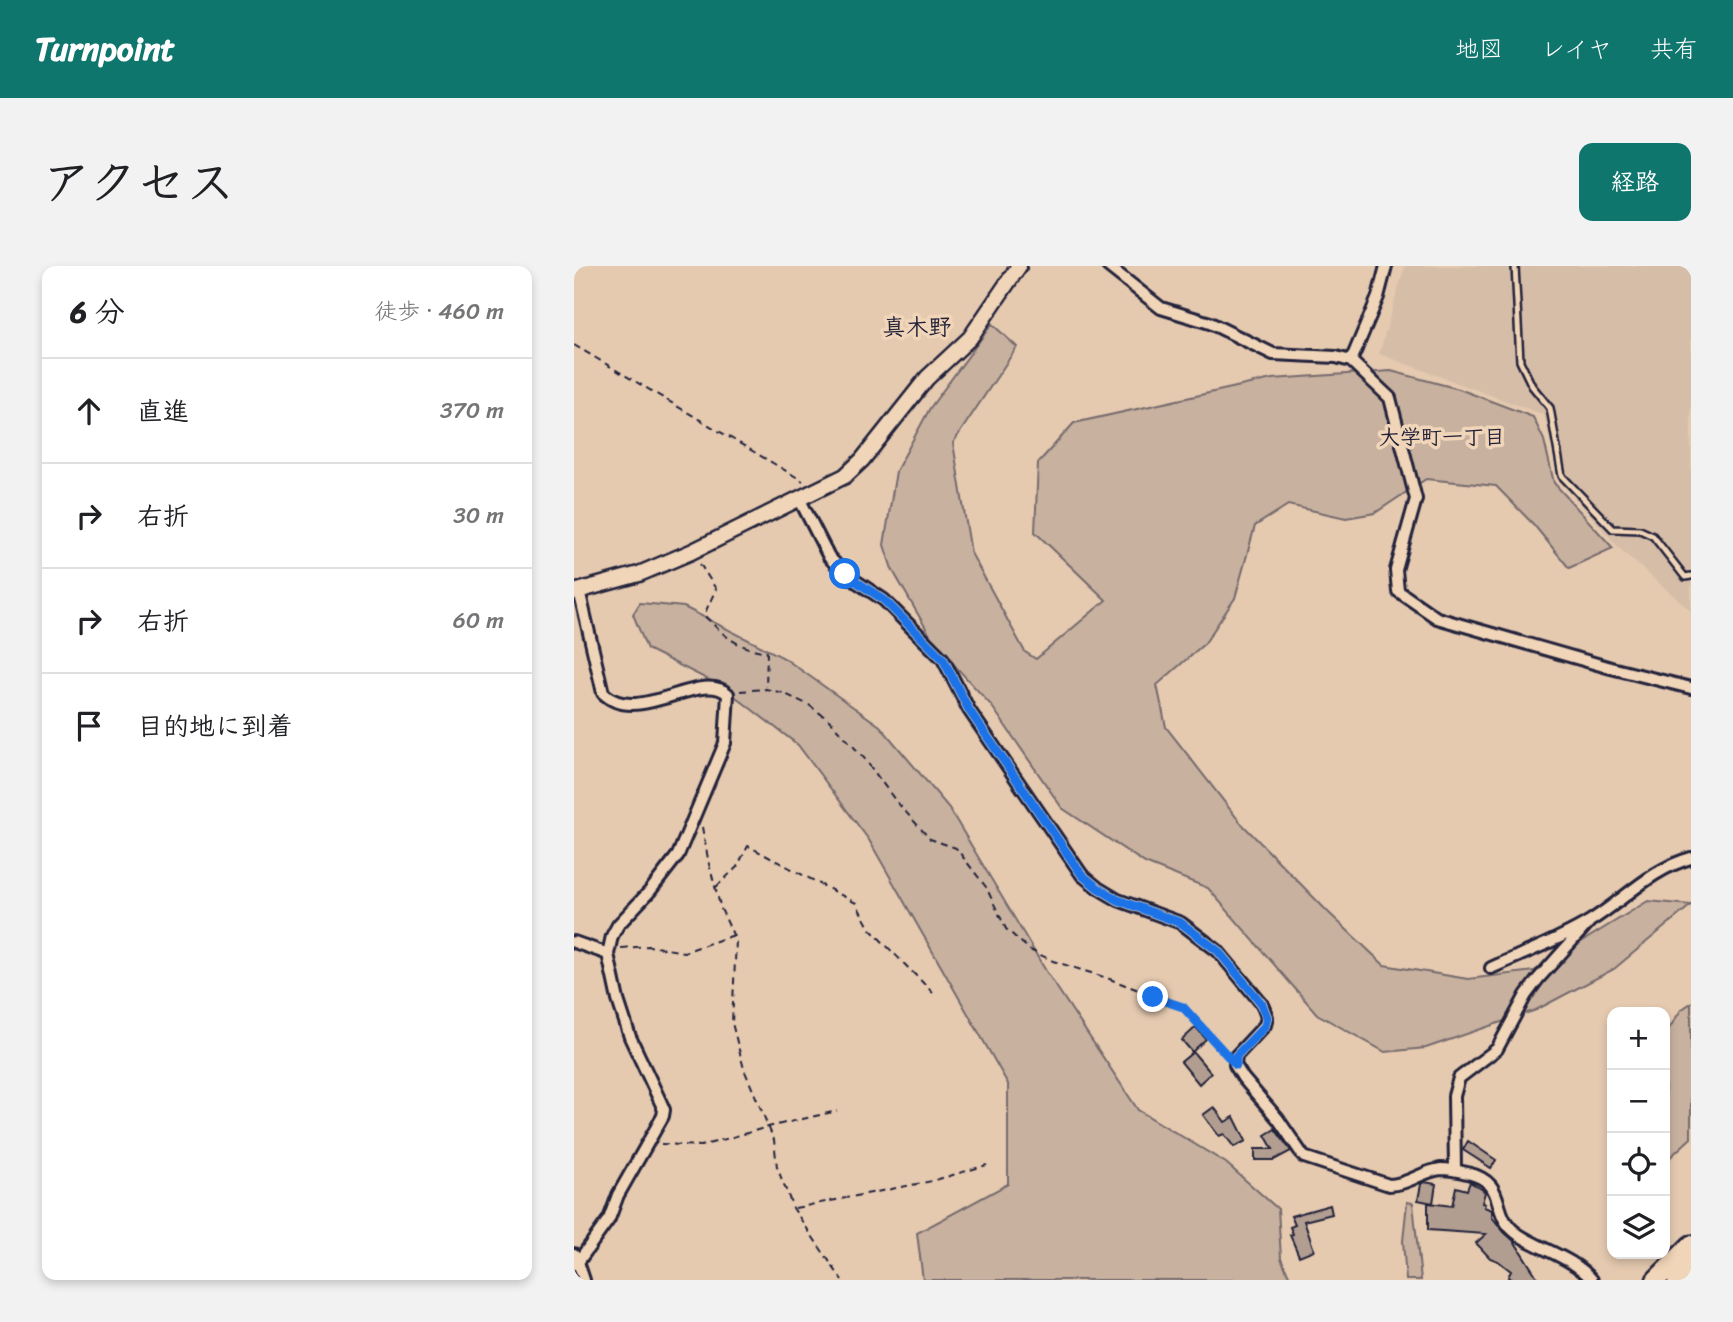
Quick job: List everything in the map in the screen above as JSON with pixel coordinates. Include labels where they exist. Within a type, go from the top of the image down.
[{"type":"highway","points":[[1656,1280],[1691,1245]]},
{"type":"highway","points":[[1677,1280],[1691,1266]]},
{"type":"street","points":[[584,1280],[575,1260],[609,1219],[618,1195],[649,1143],[664,1110],[630,1037],[618,1000],[609,951],[612,936],[618,925],[650,891],[678,855],[692,816],[725,743],[728,694],[717,688],[704,688],[639,704],[611,701],[603,693],[577,591],[639,574],[691,552],[845,477],[862,460],[927,378],[970,338],[1019,266]]},
{"type":"street","points":[[1108,266],[1161,308],[1210,323],[1273,354],[1336,357],[1351,361],[1390,398],[1416,499],[1396,570],[1398,591],[1437,618],[1691,688]]},
{"type":"street","points":[[1351,361],[1378,297],[1386,266]]},
{"type":"street","points":[[800,500],[829,557],[845,574],[884,600],[943,659],[969,710],[1082,875],[1118,900],[1181,923],[1202,937],[1218,951],[1262,1004],[1267,1017],[1265,1026],[1236,1056],[1236,1065],[1304,1157],[1389,1185],[1397,1185],[1432,1170],[1455,1170],[1480,1176],[1493,1186],[1508,1227],[1570,1262],[1592,1280]]},
{"type":"street","points":[[1455,1170],[1454,1096],[1459,1078],[1497,1049],[1526,995],[1590,921],[1633,888],[1678,862],[1691,858]]},
{"type":"street","points":[[1491,968],[1590,921]]},
{"type":"street","points":[[574,942],[609,951]]},
{"type":"lane","points":[[1516,266],[1521,361],[1532,386],[1550,408],[1562,476],[1613,529],[1640,530],[1653,536],[1685,577],[1691,576]]},
{"type":"path","points":[[574,345],[819,491]]},
{"type":"path","points":[[691,552],[716,589],[704,615],[734,643],[767,652],[766,689]]},
{"type":"path","points":[[728,694],[766,689],[783,693],[809,705],[829,720],[864,758],[895,800],[930,839],[956,848],[986,887],[1006,929],[1030,950],[1053,961],[1183,1007],[1236,1065]]},
{"type":"path","points":[[692,816],[703,827],[721,909],[736,941],[732,1023],[744,1069],[774,1140],[778,1167],[793,1208],[842,1280]]},
{"type":"path","points":[[715,888],[737,867],[748,846],[856,903],[870,929],[933,993]]},
{"type":"path","points":[[609,951],[649,946],[684,952],[733,936]]},
{"type":"path","points":[[649,1143],[701,1146],[836,1111]]},
{"type":"path","points":[[793,1208],[932,1181],[987,1166]]},
{"type":"shaded area","points":[[1405,266],[1691,266],[1691,611],[1620,549],[1560,481],[1544,415],[1379,354]]},
{"type":"shaded area","points":[[992,324],[1017,347],[953,443],[971,553],[1025,652],[1036,659],[1106,600],[1035,532],[1038,463],[1074,423],[1272,379],[1391,371],[1459,389],[1533,417],[1544,440],[1554,483],[1613,548],[1569,568],[1534,525],[1496,486],[1426,479],[1375,513],[1346,518],[1288,505],[1255,526],[1235,598],[1205,643],[1157,685],[1166,727],[1240,822],[1384,965],[1468,979],[1534,971],[1648,901],[1691,905],[1614,969],[1536,1010],[1426,1048],[1385,1052],[1317,1014],[1208,888],[1145,863],[1062,808],[991,705],[935,644],[892,569],[884,545],[896,471],[930,408]]},
{"type":"shaded area","points":[[640,603],[684,607],[784,658],[880,726],[949,808],[1046,971],[1138,1110],[1226,1163],[1278,1209],[1281,1258],[1291,1280],[923,1280],[917,1233],[1008,1184],[1008,1084],[869,840],[798,745],[723,687],[647,649],[633,614]]},
{"type":"shaded area","points":[[1691,1003],[1691,1138],[1670,1157],[1670,1027],[1681,1010]]},
{"type":"shaded area","points":[[1407,1202],[1413,1203],[1421,1280],[1406,1280],[1403,1241]]},
{"type":"building","points":[[1196,1027],[1206,1039],[1192,1052],[1182,1040]]},
{"type":"building","points":[[1193,1052],[1211,1073],[1199,1084],[1181,1062]]},
{"type":"building","points":[[1214,1107],[1225,1122],[1234,1117],[1246,1141],[1234,1147],[1224,1134],[1219,1136],[1203,1115]]},
{"type":"building","points":[[1275,1129],[1291,1151],[1274,1160],[1255,1160],[1255,1149],[1273,1149],[1265,1135]]},
{"type":"building","points":[[1468,1141],[1496,1160],[1491,1168],[1463,1150]]},
{"type":"building","points":[[1470,1182],[1485,1192],[1482,1203],[1485,1204],[1484,1207],[1492,1210],[1492,1217],[1514,1241],[1539,1280],[1513,1280],[1508,1277],[1511,1271],[1490,1258],[1476,1243],[1486,1234],[1428,1230],[1428,1203],[1452,1206],[1456,1187],[1467,1190]]},
{"type":"building","points":[[1421,1184],[1436,1184],[1433,1203],[1418,1200]]},
{"type":"building","points":[[1330,1205],[1332,1214],[1304,1221],[1314,1250],[1299,1256],[1290,1235],[1293,1234],[1290,1227],[1295,1225],[1291,1216]]},
{"type":"district","name":"真木野","points":[[917,327]]},
{"type":"district","name":"大学町一丁目","points":[[1442,437]]},
{"type":"route","points":[[845,574],[884,600],[943,659],[969,710],[1082,875],[1118,900],[1181,923],[1202,937],[1218,951],[1262,1004],[1267,1017],[1265,1026],[1236,1056],[1236,1065],[1183,1007],[1153,997]]}]
